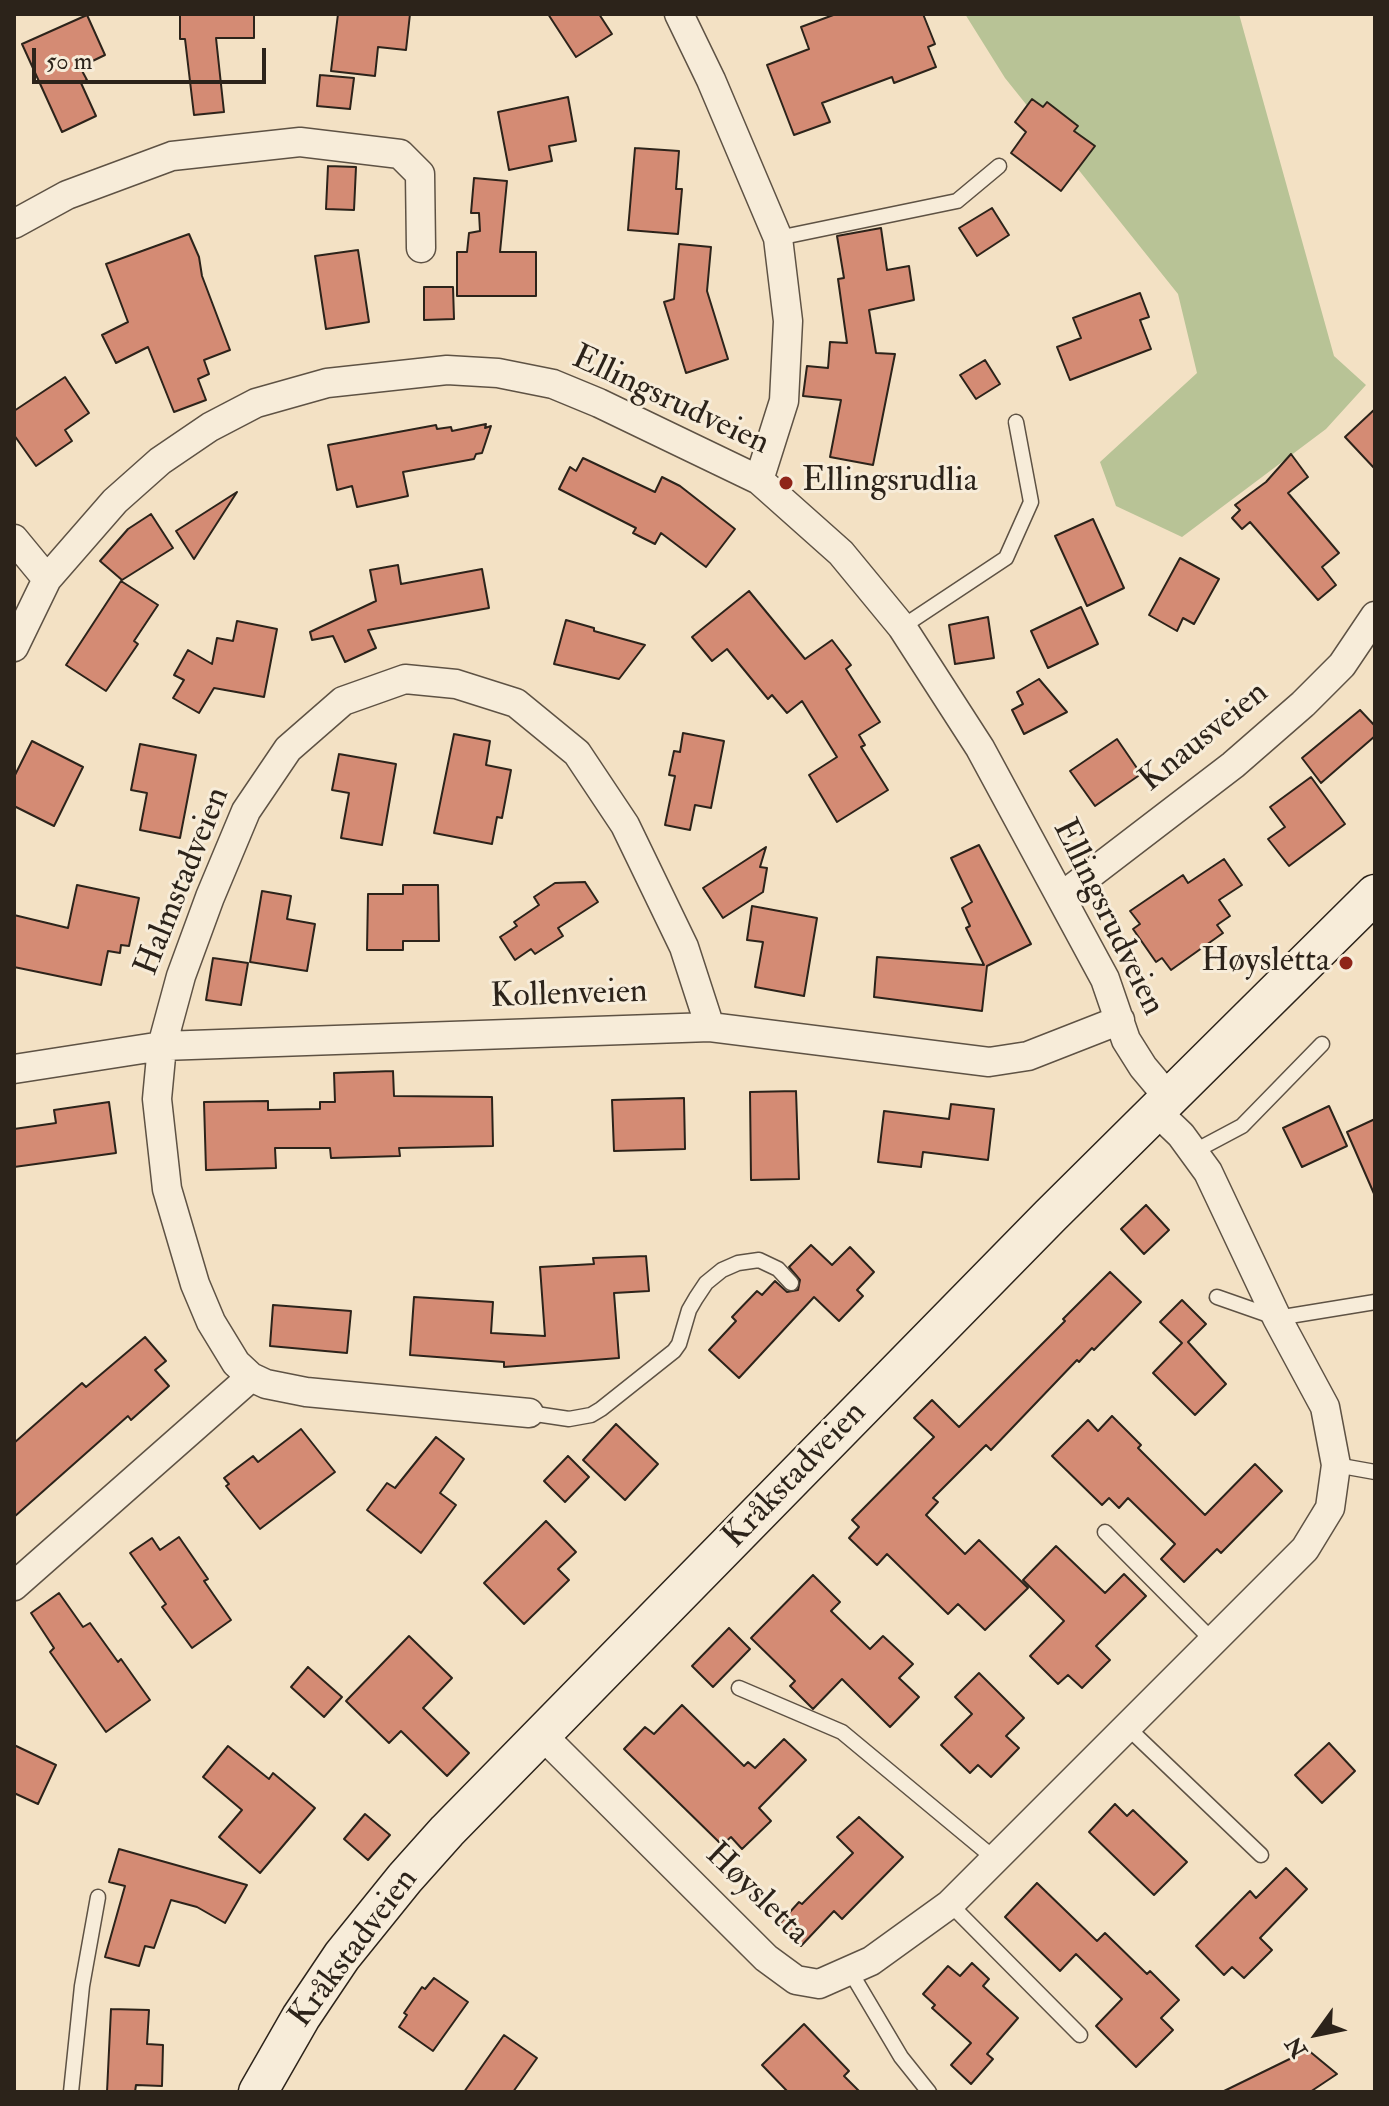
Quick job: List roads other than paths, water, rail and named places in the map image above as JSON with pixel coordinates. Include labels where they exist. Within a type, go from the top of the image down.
[{"type":"main road","name":"Kråkstadveien","points":[[258,2092],[308,2006],[361,1932],[447,1831],[1163,1104],[1375,894]]},
{"type":"street","points":[[679,14],[711,80],[778,238],[788,321],[784,401],[759,480]]},
{"type":"street","points":[[14,224],[67,195],[172,156],[300,142],[400,154],[420,174],[421,248]]},
{"type":"street","name":"Ellingsrudveien","points":[[14,647],[47,579],[115,501],[160,461],[210,427],[256,403],[327,383],[447,370],[498,373],[553,384],[759,480],[841,553],[902,627],[980,748],[1105,979],[1133,1054],[1163,1104]]},
{"type":"street","points":[[14,539],[47,579]]},
{"type":"street","name":"Knausveien","points":[[1062,896],[1233,765],[1303,704],[1342,665],[1375,616]]},
{"type":"street","name":"Halmstadveien","points":[[251,1377],[236,1363],[211,1322],[195,1284],[167,1189],[157,1099],[162,1046],[181,976],[246,811],[288,749],[343,701],[405,679],[456,684],[516,703],[577,753],[625,825],[684,947],[710,1027]]},
{"type":"street","name":"Kollenveien","points":[[14,1069],[162,1046],[710,1027],[989,1062],[1028,1056],[1120,1020]]},
{"type":"street","name":"Høysletta","points":[[542,1735],[779,1969],[796,1980],[810,1984],[831,1980],[889,1950],[950,1904],[1305,1549],[1330,1508],[1336,1465],[1325,1407],[1277,1318],[1208,1172],[1163,1104]]},
{"type":"street","points":[[14,1586],[251,1377],[266,1384],[306,1392],[529,1413]]},
{"type":"lane","points":[[778,238],[957,201],[999,166]]},
{"type":"lane","points":[[902,627],[1006,558],[1031,502],[1016,422]]},
{"type":"lane","points":[[1195,1151],[1242,1126],[1322,1044]]},
{"type":"lane","points":[[529,1413],[582,1418],[611,1401],[679,1344],[689,1310],[706,1283],[722,1270],[738,1263],[759,1260],[778,1269],[791,1283]]},
{"type":"lane","points":[[1217,1297],[1277,1318],[1375,1302]]},
{"type":"lane","points":[[1336,1465],[1375,1472]]},
{"type":"lane","points":[[1105,1532],[1213,1641]]},
{"type":"lane","points":[[739,1688],[842,1732],[995,1859]]},
{"type":"lane","points":[[1127,1727],[1261,1855]]},
{"type":"lane","points":[[71,2092],[82,1986],[98,1897]]},
{"type":"lane","points":[[950,1904],[1080,2035]]},
{"type":"lane","points":[[850,1971],[901,2057],[929,2092]]},
{"type":"place","name":"Ellingsrudlia","points":[[786,483]]},
{"type":"place","name":"Høysletta","points":[[1346,963]]}]
